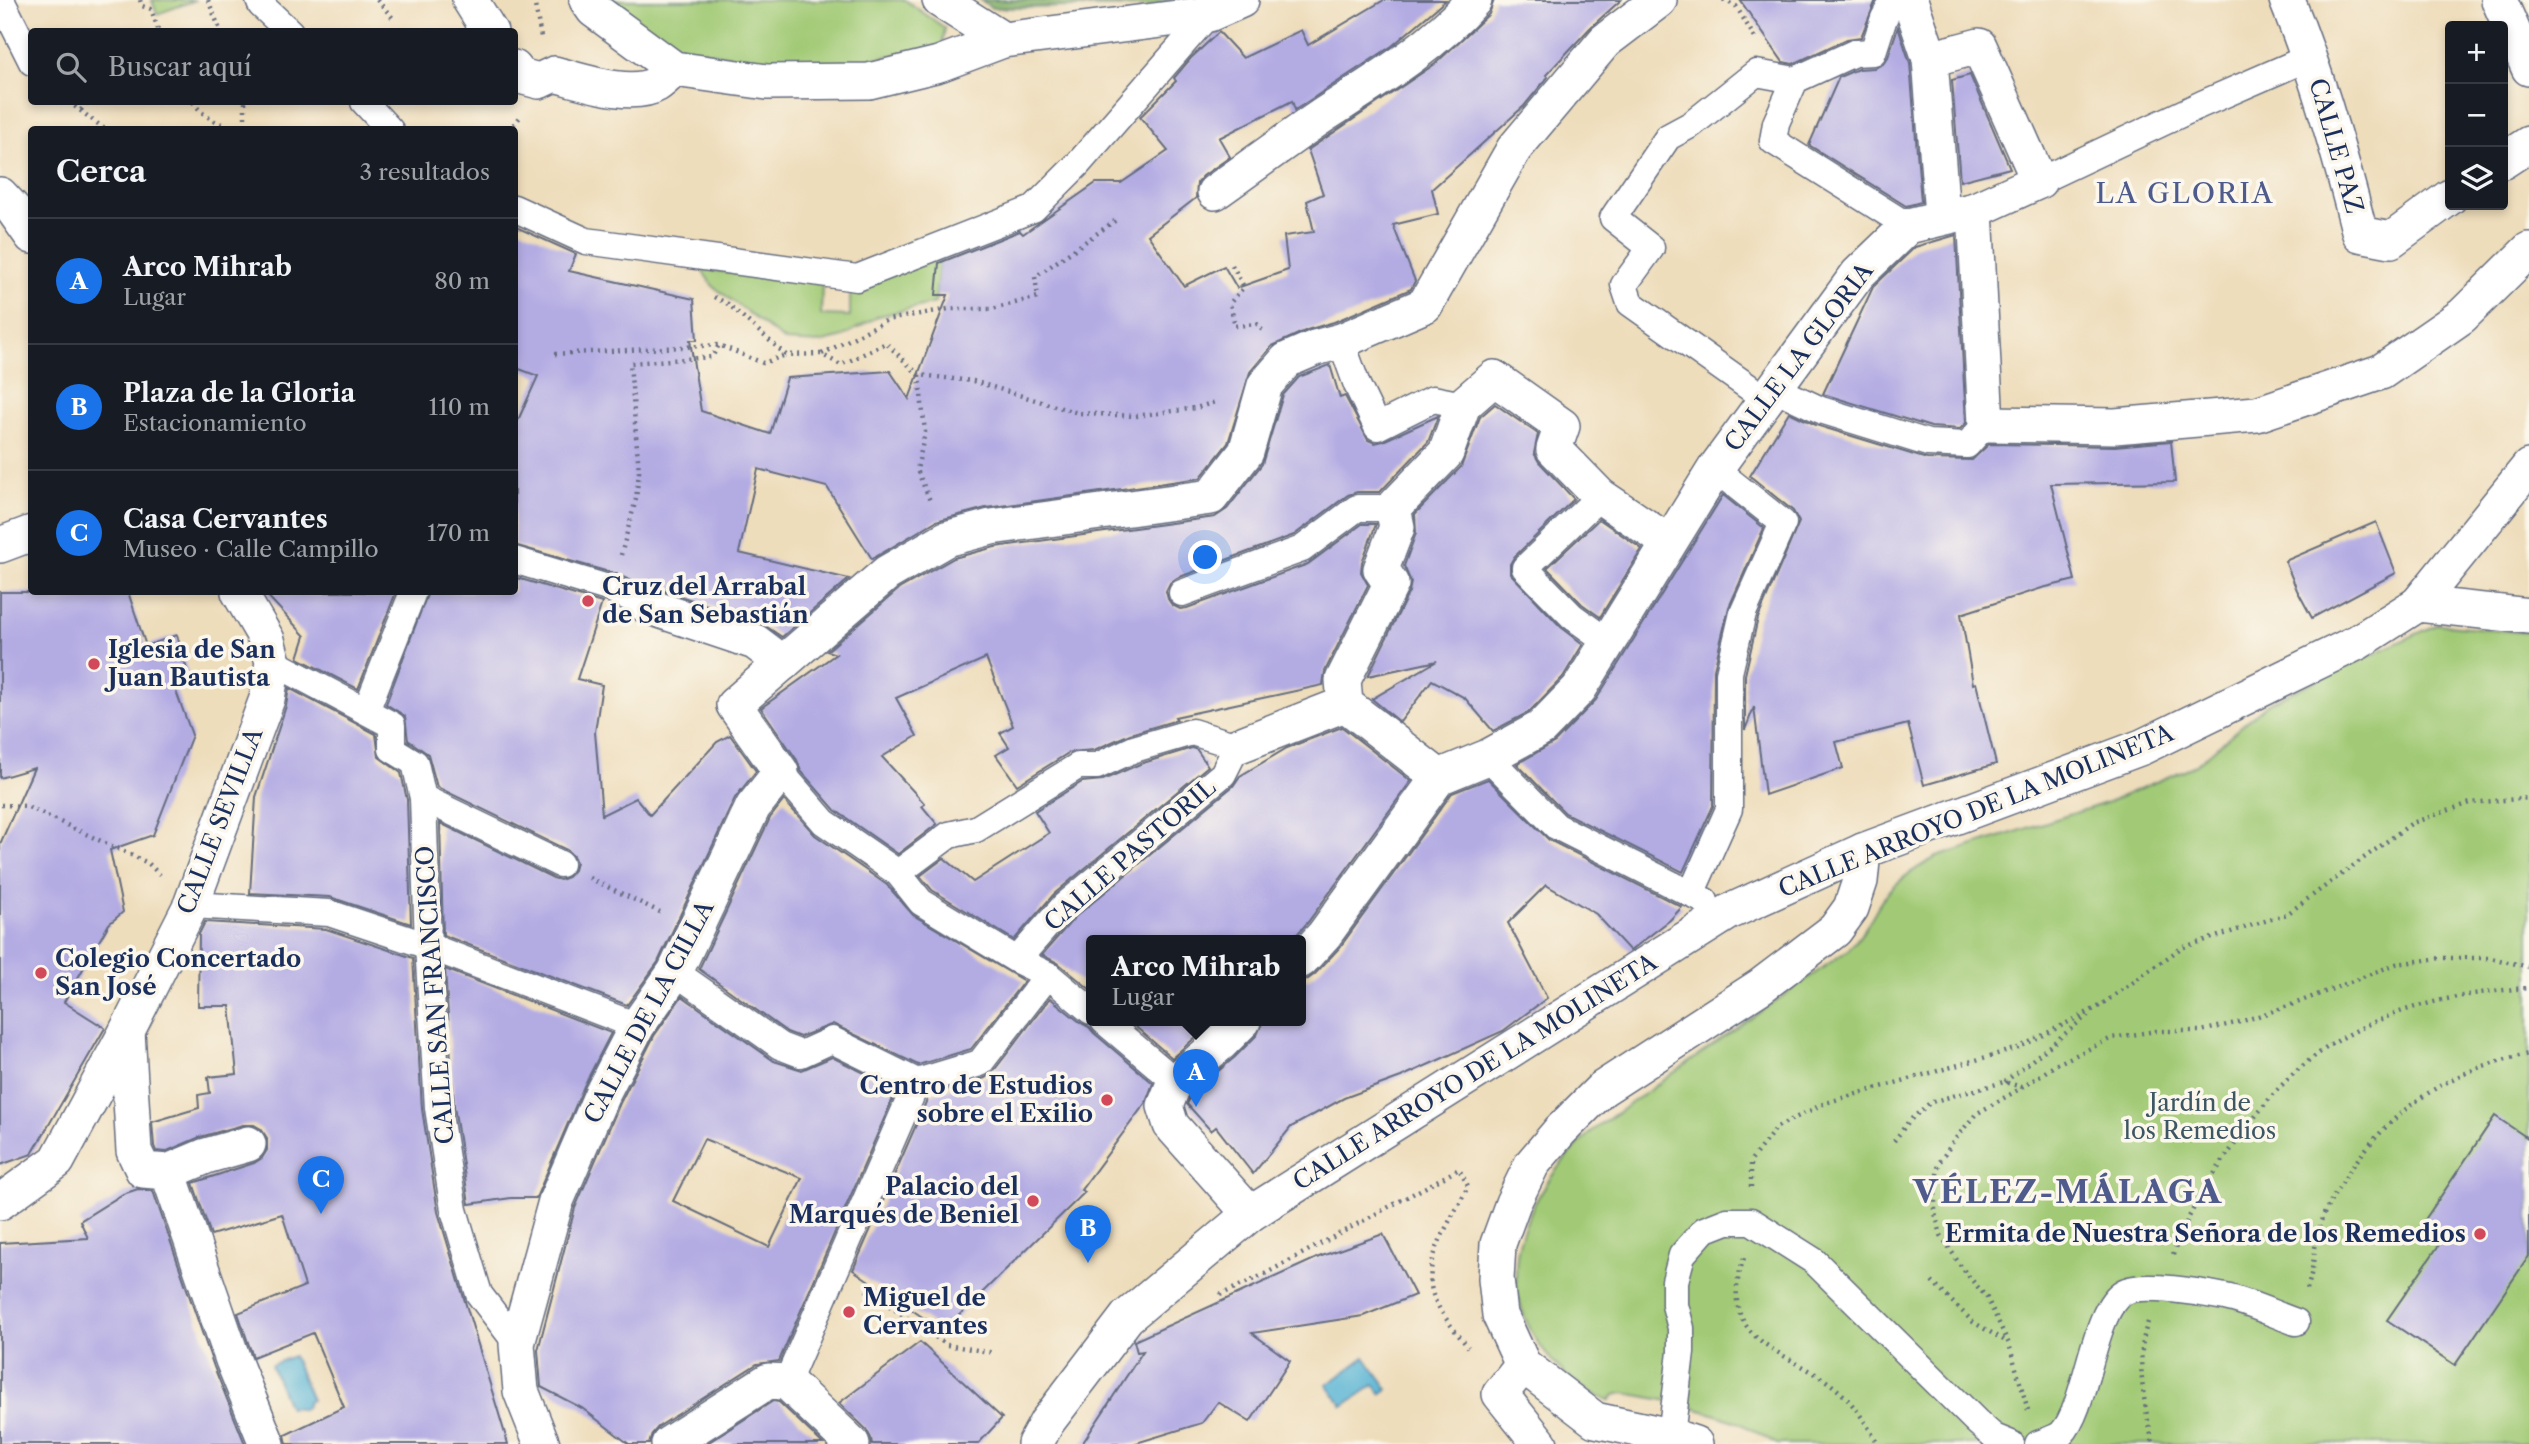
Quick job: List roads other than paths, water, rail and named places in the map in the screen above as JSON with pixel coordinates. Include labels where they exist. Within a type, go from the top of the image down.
[{"type":"street","points":[[1,0],[28,54]]},
{"type":"street","points":[[259,0],[286,28]]},
{"type":"street","points":[[470,0],[488,28]]},
{"type":"street","points":[[587,0],[594,10],[674,69],[767,82],[869,81],[939,64],[1003,40],[1209,15],[1241,0]]},
{"type":"street","points":[[940,0],[1003,40]]},
{"type":"street","points":[[1215,192],[1324,115],[1394,71],[1455,21],[1474,0]]},
{"type":"street","points":[[1086,1006],[1048,975],[1017,960],[921,902],[898,873],[824,822],[781,772],[734,705],[887,573],[946,539],[991,527],[1210,497],[1246,452],[1276,373],[1340,341],[1425,305],[1514,149],[1605,41],[1659,0]]},
{"type":"street","points":[[1894,0],[1884,18],[1873,52],[1854,53],[1795,80],[1756,74],[1692,124],[1668,137],[1613,218],[1651,248],[1624,285],[1630,303],[1771,394],[1928,443],[1967,445],[1986,424],[2115,426],[2257,414],[2381,372],[2462,316],[2529,250]]},
{"type":"street","points":[[1910,0],[1930,59],[1959,213],[1986,424]]},
{"type":"street","name":"CALLE PAZ","points":[[2287,0],[2310,57],[2333,129],[2360,234],[2391,240],[2445,201]]},
{"type":"street","points":[[2499,0],[2529,68]]},
{"type":"street","points":[[518,210],[586,241],[857,278],[1033,209],[1078,164],[1209,15]]},
{"type":"street","points":[[1930,59],[1979,47],[2039,181]]},
{"type":"street","name":"CALLE LA GLORIA","points":[[1439,776],[1488,757],[1541,728],[1579,689],[1715,469],[1858,274],[1908,226],[1959,213],[2039,181],[2202,104],[2310,57]]},
{"type":"street","points":[[518,72],[539,81],[554,74],[596,85],[635,91],[657,84],[674,69]]},
{"type":"street","points":[[1795,80],[1776,123],[1773,141],[1908,226]]},
{"type":"street","points":[[367,105],[386,126]]},
{"type":"street","points":[[2508,159],[2529,144]]},
{"type":"street","points":[[0,195],[28,230]]},
{"type":"street","points":[[1340,341],[1377,427],[1433,399],[1463,405]]},
{"type":"street","points":[[1182,593],[1303,550],[1357,508],[1393,508],[1446,453],[1463,405],[1494,378],[1562,426],[1554,449],[1600,496],[1668,542]]},
{"type":"street","name":"CALLE ARROYO DE LA MOLINETA","points":[[1035,1444],[1047,1422],[1127,1317],[1250,1214],[1729,912],[1863,851],[2142,747],[2358,642],[2418,604],[2529,467]]},
{"type":"street","points":[[1691,894],[1729,808],[1729,673],[1743,613],[1783,523],[1715,469]]},
{"type":"street","points":[[1600,496],[1525,568],[1572,616],[1609,643]]},
{"type":"street","points":[[1306,955],[1324,935],[1439,776],[1345,704],[1343,680],[1391,584],[1381,569],[1397,527],[1393,508]]},
{"type":"street","points":[[0,545],[28,534]]},
{"type":"street","points":[[518,561],[611,589],[647,606],[755,642],[783,663]]},
{"type":"street","points":[[241,595],[267,640],[273,662]]},
{"type":"street","points":[[366,711],[412,595]]},
{"type":"street","points":[[2418,604],[2529,616]]},
{"type":"street","name":"CALLE SAN FRANCISCO","points":[[273,662],[392,725],[392,749],[415,763],[423,798],[428,946],[438,1108],[454,1210],[479,1294],[517,1343]]},
{"type":"street","name":"CALLE SEVILLA","points":[[0,1202],[57,1161],[191,905],[267,699],[273,662]]},
{"type":"street","points":[[898,873],[949,835],[976,829],[1078,766],[1097,766],[1134,749],[1192,732],[1237,746],[1345,704]]},
{"type":"street","name":"CALLE PASTORIL","points":[[1017,960],[1064,906],[1223,774],[1237,746]]},
{"type":"street","points":[[1488,757],[1556,826],[1729,912]]},
{"type":"street","name":"CALLE DE LA CILLA","points":[[517,1343],[556,1201],[602,1094],[637,1026],[675,972],[753,807],[781,772]]},
{"type":"street","name":"CALLE SAN FRANCISCO","points":[[423,798],[560,864]]},
{"type":"street","points":[[1863,851],[1860,881],[1851,908],[1835,930],[1761,986],[1602,1089],[1532,1164],[1513,1203],[1498,1244],[1496,1279],[1500,1315],[1523,1365],[1595,1420],[1683,1440],[1681,1328],[1675,1305],[1675,1281],[1682,1255],[1704,1230],[1727,1221],[1751,1221],[1814,1261],[1977,1422],[1994,1437],[2011,1444]]},
{"type":"street","points":[[191,905],[329,913],[428,946],[637,1026]]},
{"type":"street","points":[[675,972],[780,1046],[801,1054],[832,1040],[917,1082],[980,1063],[1048,975]]},
{"type":"street","points":[[1110,1026],[1175,1081]]},
{"type":"street","points":[[1238,1026],[1175,1081],[1165,1105],[1171,1125],[1250,1214]]},
{"type":"street","points":[[127,1031],[134,1151],[143,1170],[168,1172],[206,1156],[248,1144]]},
{"type":"street","points":[[787,1382],[917,1082]]},
{"type":"street","points":[[168,1172],[233,1360],[267,1444]]},
{"type":"street","points":[[2038,1444],[2061,1434],[2072,1418],[2092,1353],[2112,1304],[2123,1292],[2138,1287],[2227,1298],[2296,1322]]},
{"type":"street","points":[[517,1343],[522,1391],[542,1444]]},
{"type":"street","points":[[1523,1365],[1500,1394],[1540,1444]]},
{"type":"street","points":[[669,1444],[768,1381],[787,1382],[852,1444]]},
{"type":"water","points":[[293,1356],[312,1400],[307,1401],[307,1406],[302,1410],[289,1408],[271,1365]]},
{"type":"water","points":[[1365,1357],[1388,1389],[1381,1394],[1374,1385],[1343,1406],[1327,1385]]},
{"type":"place","name":"Cruz del Arrabal de San Sebastián","points":[[588,601]]},
{"type":"place","name":"Iglesia de San Juan Bautista","points":[[94,664]]},
{"type":"place","name":"Colegio Concertado San José","points":[[41,973]]},
{"type":"place","name":"Centro de Estudios sobre el Exilio","points":[[1107,1100]]},
{"type":"place","name":"Arco Mihrab","points":[[1196,1107]]},
{"type":"place","name":"Palacio del Marqués de Beniel","points":[[1033,1201]]},
{"type":"place","name":"Casa Cervantes","points":[[321,1214]]},
{"type":"place","name":"Ermita de Nuestra Señora de los Remedios","points":[[2480,1234]]},
{"type":"place","name":"Plaza de la Gloria","points":[[1088,1263]]},
{"type":"place","name":"Miguel de Cervantes","points":[[849,1312]]},
{"type":"district","name":"LA GLORIA","points":[[2185,193]]},
{"type":"district","name":"VÉLEZ-MÁLAGA","points":[[2068,1192]]},
{"type":"park label","name":"Jardín de los Remedios","points":[[2200,1117]]}]
